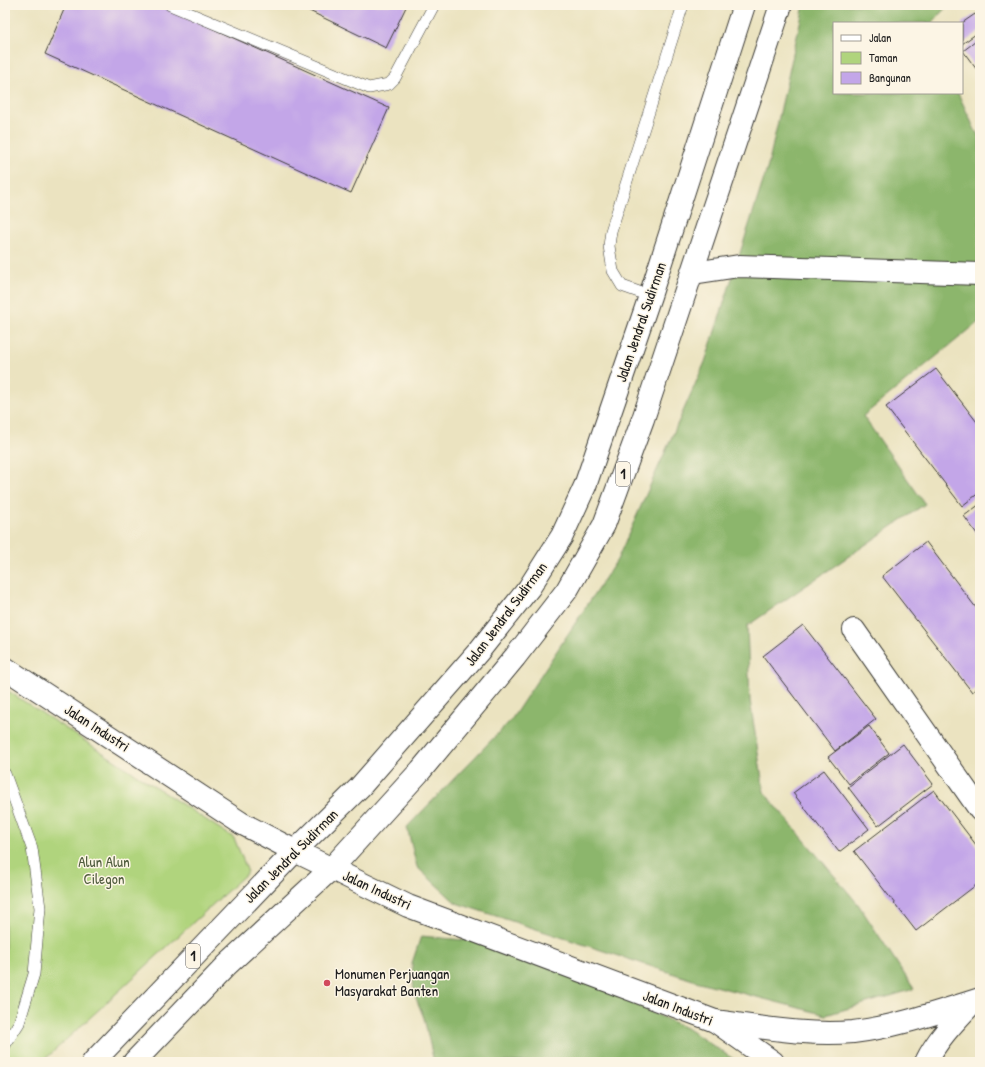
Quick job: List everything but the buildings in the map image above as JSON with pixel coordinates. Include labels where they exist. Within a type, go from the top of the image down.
[{"type":"main road","name":"Jalan Jendral Sudirman","points":[[93,1062],[294,851],[360,787],[479,650],[529,588],[562,536],[585,486],[650,296],[744,5]]},
{"type":"main road","name":"Jalan Jendral Sudirman","points":[[134,1062],[227,965],[330,868],[421,770],[515,657],[567,590],[604,525],[643,419],[693,273],[781,5]]},
{"type":"main road","points":[[693,273],[739,266],[980,274]]},
{"type":"main road","points":[[854,630],[980,810]]},
{"type":"main road","name":"Jalan Industri","points":[[5,668],[241,823],[294,851],[408,906],[715,1021],[773,1062]]},
{"type":"main road","points":[[715,1021],[807,1033],[852,1032],[888,1026],[977,1000]]},
{"type":"main road","points":[[926,1062],[951,1025],[977,1000]]},
{"type":"lane","points":[[170,5],[369,88],[389,84],[395,78],[434,5]]},
{"type":"lane","points":[[650,296],[622,286],[613,271],[609,246],[611,231],[683,5]]},
{"type":"lane","points":[[5,774],[32,848],[40,908],[34,974],[20,1022],[5,1045]]},
{"type":"green space","points":[[804,5],[948,5],[933,22],[833,22],[833,94],[958,94],[980,138],[980,321],[863,416],[925,504],[747,626],[750,700],[764,792],[858,904],[914,989],[826,1015],[699,982],[456,903],[417,867],[407,827],[511,720],[617,560],[705,362],[768,166]]},
{"type":"green space","name":"Alun Alun Cilegon","points":[[5,689],[234,838],[248,872],[42,1062],[5,1062]]},
{"type":"green space","points":[[421,936],[474,941],[569,974],[686,1028],[738,1062],[434,1062],[424,1018],[414,993],[412,963]]},
{"type":"place","name":"Monumen Perjuangan Masyarakat Banten","points":[[327,983]]}]
